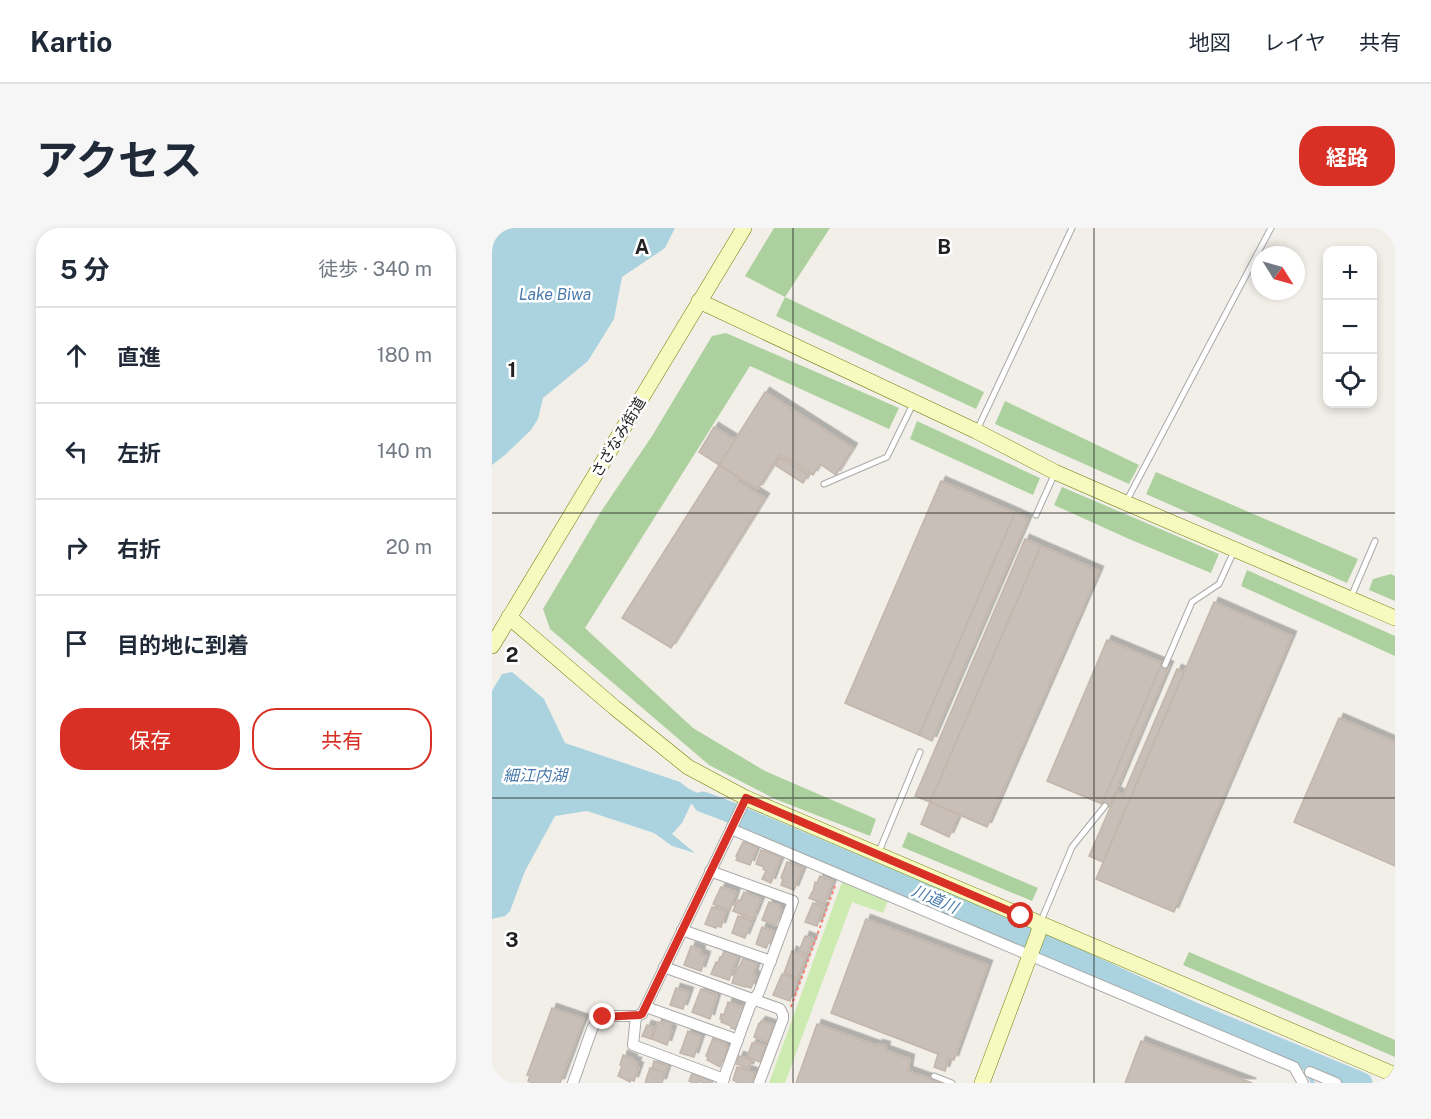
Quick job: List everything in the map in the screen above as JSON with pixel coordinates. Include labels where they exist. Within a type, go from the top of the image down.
[{"type":"street","name":"さざなみ街道","points":[[492,646],[744,228]]},
{"type":"street","points":[[699,301],[976,431],[1055,472],[1395,618]]},
{"type":"street","points":[[509,617],[688,767],[743,803],[877,855],[1039,929],[1395,1075]]},
{"type":"street","points":[[573,1083],[595,1023],[607,1016],[642,1014],[743,803]]},
{"type":"street","points":[[732,827],[1294,1067],[1303,1083]]},
{"type":"street","points":[[636,1016],[633,1046],[723,1081],[750,1006],[759,992],[771,961],[792,901],[710,871]]},
{"type":"street","points":[[982,1083],[1039,929]]},
{"type":"street","points":[[682,930],[771,961]]},
{"type":"street","points":[[664,966],[754,999],[782,1012],[783,1019],[759,1083]]},
{"type":"street","points":[[646,1007],[738,1040]]},
{"type":"street","points":[[1310,1072],[1336,1083]]},
{"type":"lane","points":[[976,431],[1072,228]]},
{"type":"lane","points":[[1126,503],[1271,228]]},
{"type":"lane","points":[[824,484],[887,457],[914,403]]},
{"type":"lane","points":[[1036,516],[1055,472]]},
{"type":"lane","points":[[1351,599],[1375,541]]},
{"type":"lane","points":[[1165,665],[1192,602],[1219,584],[1234,549]]},
{"type":"lane","points":[[877,855],[920,752]]},
{"type":"lane","points":[[1039,929],[1072,847],[1105,806]]},
{"type":"lane","points":[[934,1076],[952,1083]]},
{"type":"path","points":[[782,1012],[790,1008],[839,874]]},
{"type":"green space","points":[[774,228],[830,228],[785,297],[745,276]]},
{"type":"green space","points":[[785,297],[984,392],[976,409],[776,316]]},
{"type":"green space","points":[[726,333],[899,408],[889,429],[750,366],[585,628],[693,728],[765,771],[876,819],[870,836],[775,799],[709,765],[550,629],[543,609],[602,510],[652,436],[712,336]]},
{"type":"green space","points":[[1005,401],[1139,465],[1129,484],[995,424]]},
{"type":"green space","points":[[917,421],[1040,478],[1033,495],[910,439]]},
{"type":"green space","points":[[1156,472],[1358,559],[1347,583],[1146,494]]},
{"type":"green space","points":[[1062,487],[1219,554],[1211,573],[1054,505]]},
{"type":"green space","points":[[1247,570],[1395,636],[1395,656],[1241,586]]},
{"type":"green space","points":[[1391,574],[1395,576],[1395,601],[1369,590],[1373,579]]},
{"type":"green space","points":[[908,832],[1038,888],[1032,901],[902,847]]},
{"type":"green space","points":[[842,882],[888,901],[883,913],[852,902],[785,1083],[769,1083]]},
{"type":"green space","points":[[1189,952],[1395,1040],[1395,1057],[1183,965]]},
{"type":"water","name":"Lake Biwa","points":[[492,228],[675,228],[665,248],[622,277],[614,319],[588,361],[543,398],[538,419],[531,430],[492,465]]},
{"type":"water","name":"細江内湖","points":[[512,672],[544,699],[565,743],[680,782],[689,789],[731,808],[728,816],[691,804],[682,823],[672,834],[695,853],[672,846],[654,833],[587,811],[555,816],[525,871],[510,911],[505,916],[492,919],[492,691],[502,674]]},
{"type":"building","points":[[765,392],[853,448],[836,475],[820,464],[813,475],[780,454],[758,489],[719,465]]},
{"type":"building","points":[[714,427],[735,440],[719,465],[699,452]]},
{"type":"building","points":[[780,457],[808,475],[803,483],[775,465]]},
{"type":"building","points":[[719,465],[740,478],[738,481],[765,498],[671,648],[622,618]]},
{"type":"building","points":[[941,481],[1015,513],[919,735],[845,703]]},
{"type":"building","points":[[1015,513],[1028,519],[932,741],[919,735]]},
{"type":"building","points":[[1025,539],[1041,546],[930,802],[915,796]]},
{"type":"building","points":[[1041,546],[1099,571],[987,827],[930,802]]},
{"type":"building","points":[[1214,602],[1292,636],[1174,912],[1096,879]]},
{"type":"building","points":[[1107,640],[1162,663],[1102,804],[1047,781]]},
{"type":"building","points":[[1162,663],[1169,666],[1109,807],[1102,804]]},
{"type":"building","points":[[1177,669],[1184,672],[1103,862],[1089,856],[1117,792],[1123,795]]},
{"type":"building","points":[[1339,718],[1395,742],[1395,866],[1294,822]]},
{"type":"building","points":[[930,802],[959,815],[949,837],[921,824]]},
{"type":"building","points":[[743,842],[757,847],[750,865],[736,860]]},
{"type":"building","points":[[761,850],[781,857],[771,883],[762,879],[766,871],[764,867],[756,864]]},
{"type":"building","points":[[787,862],[803,868],[794,890],[781,885]]},
{"type":"building","points":[[820,876],[833,881],[824,904],[809,898]]},
{"type":"building","points":[[721,887],[736,892],[730,910],[713,904]]},
{"type":"building","points":[[744,892],[761,899],[753,919],[733,911],[738,900],[741,901]]},
{"type":"building","points":[[769,902],[780,906],[779,909],[782,910],[776,925],[762,920]]},
{"type":"building","points":[[813,903],[824,907],[817,926],[805,922]]},
{"type":"building","points":[[712,907],[726,912],[721,927],[716,928],[705,924]]},
{"type":"building","points":[[738,916],[752,921],[745,938],[732,933]]},
{"type":"building","points":[[866,919],[988,965],[954,1060],[949,1058],[945,1071],[934,1067],[938,1054],[831,1013]]},
{"type":"building","points":[[762,927],[774,932],[766,948],[756,944]]},
{"type":"building","points":[[805,936],[813,939],[807,954],[799,951]]},
{"type":"building","points":[[691,946],[701,950],[700,954],[706,956],[701,971],[684,965]]},
{"type":"building","points":[[724,951],[738,956],[729,980],[711,974]]},
{"type":"building","points":[[792,951],[806,956],[798,978],[784,973]]},
{"type":"building","points":[[743,958],[757,963],[753,975],[756,976],[751,988],[732,983],[737,967],[740,966]]},
{"type":"building","points":[[782,974],[797,980],[790,1001],[773,995]]},
{"type":"building","points":[[676,988],[689,992],[683,1009],[670,1005]]},
{"type":"building","points":[[701,989],[717,995],[710,1019],[692,1012]]},
{"type":"building","points":[[728,1002],[744,1008],[737,1028],[734,1029],[721,1022],[722,1019],[720,1019],[721,1014],[724,1015]]},
{"type":"building","points":[[552,1008],[584,1019],[560,1083],[533,1083],[528,1081],[530,1076],[527,1075]]},
{"type":"building","points":[[665,1021],[672,1023],[667,1045],[652,1039],[658,1022],[664,1024]]},
{"type":"building","points":[[761,1021],[773,1025],[768,1042],[754,1037]]},
{"type":"building","points":[[817,1024],[878,1046],[878,1044],[886,1046],[885,1050],[910,1059],[908,1071],[942,1083],[796,1083]]},
{"type":"building","points":[[647,1025],[653,1027],[651,1039],[642,1036]]},
{"type":"building","points":[[688,1031],[701,1037],[694,1057],[680,1053]]},
{"type":"building","points":[[713,1038],[726,1043],[725,1046],[728,1047],[720,1067],[707,1060],[706,1056]]},
{"type":"building","points":[[1141,1041],[1151,1045],[1252,1083],[1125,1083]]},
{"type":"building","points":[[754,1042],[766,1046],[760,1062],[747,1057]]},
{"type":"building","points":[[623,1055],[637,1062],[636,1066],[639,1067],[634,1081],[630,1082],[618,1076]]},
{"type":"building","points":[[739,1056],[752,1060],[749,1068],[736,1064]]},
{"type":"building","points":[[654,1061],[668,1066],[665,1073],[652,1068]]},
{"type":"building","points":[[737,1067],[755,1073],[752,1083],[736,1083],[733,1080]]},
{"type":"building","points":[[650,1068],[665,1073],[662,1083],[645,1083]]},
{"type":"building","points":[[692,1073],[712,1081],[713,1083],[689,1081]]},
{"type":"waterway","name":"川道川","points":[[703,802],[1066,954],[1194,1013],[1362,1083]]},
{"type":"waterway","points":[[1300,1056],[1313,1083]]},
{"type":"route","points":[[603,1017],[642,1014],[746,798],[1021,916]]}]
